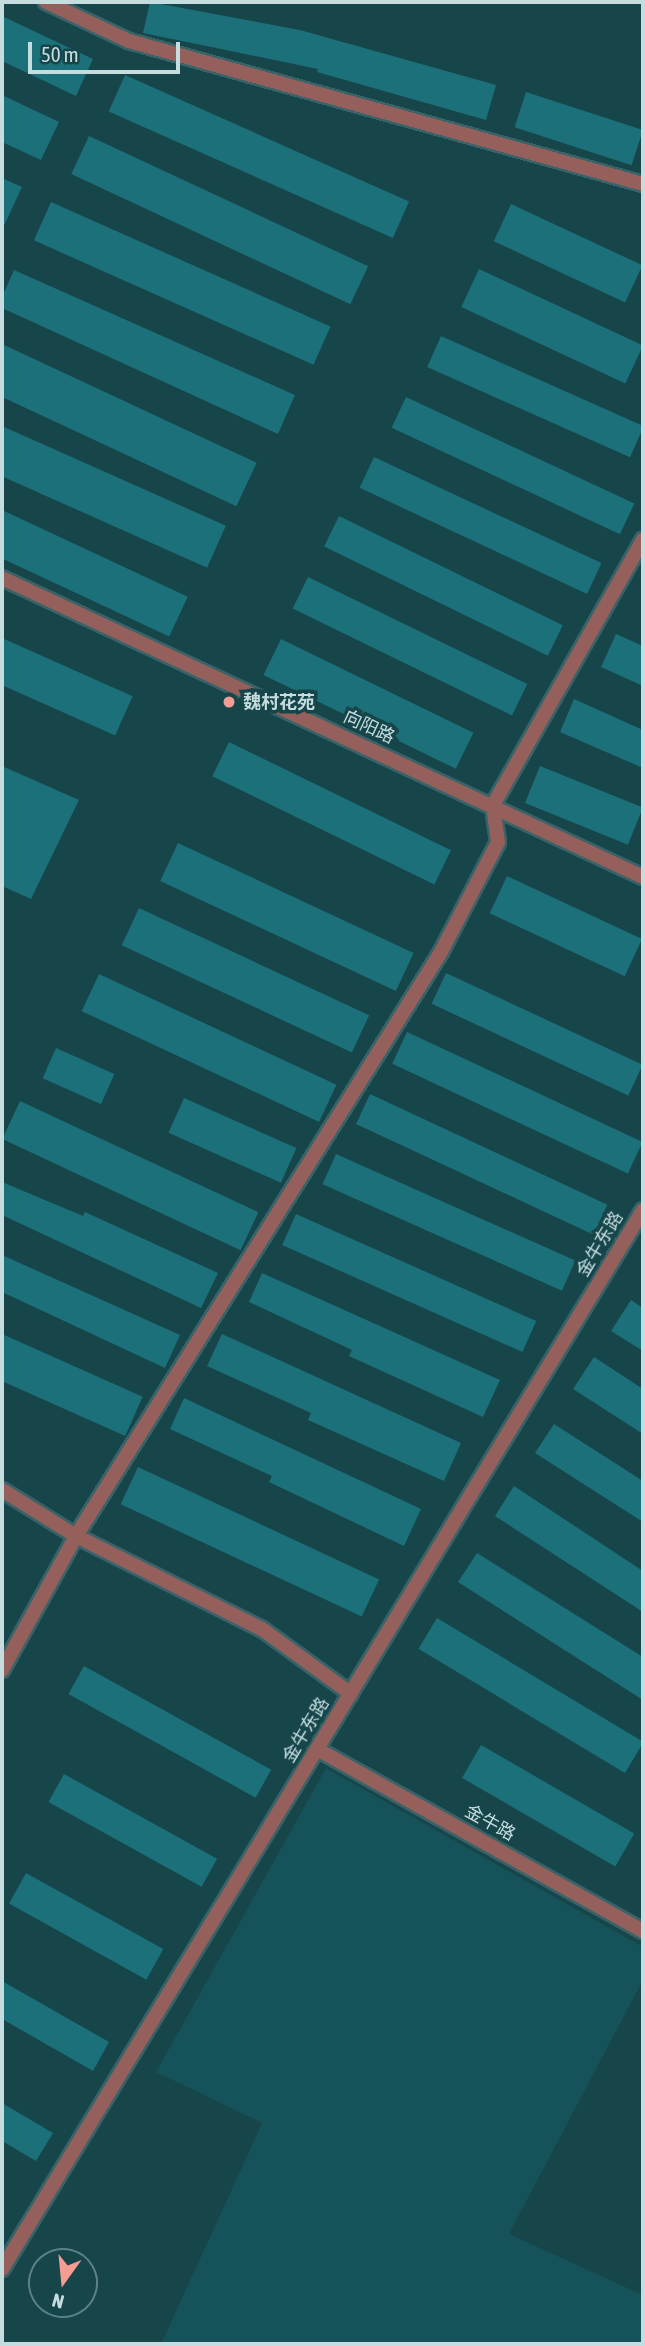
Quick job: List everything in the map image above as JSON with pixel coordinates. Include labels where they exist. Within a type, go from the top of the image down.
[{"type":"street","points":[[46,2],[129,41],[643,184]]},
{"type":"street","points":[[2,1670],[76,1536],[441,952],[498,842],[493,806],[643,540]]},
{"type":"street","name":"向阳路","points":[[2,578],[643,877]]},
{"type":"street","name":"金牛东路","points":[[2,2269],[643,1210]]},
{"type":"street","points":[[2,1490],[76,1536],[262,1629],[351,1694]]},
{"type":"street","name":"金牛路","points":[[317,1749],[643,1931]]},
{"type":"shaded area","points":[[326,1768],[643,1947],[643,1980],[509,2234],[643,2295],[643,2344],[161,2344],[262,2123],[156,2072]]},
{"type":"building","points":[[150,2],[300,30],[496,85],[486,120],[317,72],[318,69],[143,33]]},
{"type":"building","points":[[2,16],[93,59],[76,96],[2,61]]},
{"type":"building","points":[[125,75],[409,201],[393,238],[109,112]]},
{"type":"building","points":[[526,92],[643,130],[632,165],[515,127]]},
{"type":"building","points":[[2,95],[59,122],[41,160],[2,142]]},
{"type":"building","points":[[89,136],[368,266],[350,304],[71,174]]},
{"type":"building","points":[[2,178],[22,187],[2,230]]},
{"type":"building","points":[[51,202],[331,326],[313,365],[34,240]]},
{"type":"building","points":[[511,204],[642,265],[625,302],[494,241]]},
{"type":"building","points":[[479,269],[643,345],[625,384],[461,307]]},
{"type":"building","points":[[14,270],[295,395],[278,434],[2,308],[2,297]]},
{"type":"building","points":[[441,336],[643,426],[630,457],[427,367]]},
{"type":"building","points":[[2,344],[257,463],[236,506],[2,397]]},
{"type":"building","points":[[406,397],[634,503],[620,534],[392,428]]},
{"type":"building","points":[[2,426],[226,526],[207,568],[2,476]]},
{"type":"building","points":[[374,457],[601,563],[587,594],[360,488]]},
{"type":"building","points":[[2,510],[188,597],[169,637],[2,559]]},
{"type":"building","points":[[339,516],[563,625],[548,656],[324,547]]},
{"type":"building","points":[[308,577],[527,684],[512,715],[293,608]]},
{"type":"building","points":[[616,634],[643,646],[643,686],[601,667]]},
{"type":"building","points":[[2,638],[133,696],[115,735],[2,685]]},
{"type":"building","points":[[281,639],[473,733],[456,769],[263,675]]},
{"type":"building","points":[[574,699],[643,730],[643,768],[560,732]]},
{"type":"building","points":[[229,742],[451,850],[434,884],[212,776]]},
{"type":"building","points":[[2,766],[79,800],[31,899],[2,886]]},
{"type":"building","points":[[540,766],[643,808],[628,845],[525,803]]},
{"type":"building","points":[[178,843],[414,953],[396,991],[160,881]]},
{"type":"building","points":[[507,876],[642,939],[625,976],[490,913]]},
{"type":"building","points":[[139,908],[369,1015],[352,1053],[122,945]]},
{"type":"building","points":[[446,973],[643,1065],[628,1096],[432,1004]]},
{"type":"building","points":[[99,974],[336,1085],[319,1122],[82,1011]]},
{"type":"building","points":[[407,1032],[643,1142],[628,1174],[392,1064]]},
{"type":"building","points":[[56,1048],[114,1074],[101,1104],[43,1078]]},
{"type":"building","points":[[370,1094],[607,1205],[594,1235],[356,1124]]},
{"type":"building","points":[[184,1098],[296,1148],[281,1183],[169,1133]]},
{"type":"building","points":[[20,1101],[258,1212],[241,1250],[2,1139]]},
{"type":"building","points":[[336,1154],[575,1261],[562,1291],[323,1184]]},
{"type":"building","points":[[2,1182],[83,1216],[85,1212],[218,1273],[201,1308],[2,1215]]},
{"type":"building","points":[[296,1214],[536,1321],[522,1352],[282,1245]]},
{"type":"building","points":[[2,1255],[180,1335],[165,1368],[2,1292]]},
{"type":"building","points":[[262,1273],[500,1380],[483,1417],[349,1356],[352,1350],[249,1302]]},
{"type":"building","points":[[631,1300],[643,1308],[643,1351],[611,1331]]},
{"type":"building","points":[[2,1334],[143,1397],[125,1436],[2,1381]]},
{"type":"building","points":[[222,1334],[461,1443],[444,1481],[308,1420],[311,1413],[207,1366]]},
{"type":"building","points":[[594,1357],[643,1389],[643,1434],[573,1389]]},
{"type":"building","points":[[184,1398],[421,1509],[404,1546],[269,1482],[272,1476],[170,1429]]},
{"type":"building","points":[[554,1424],[643,1481],[643,1522],[535,1453]]},
{"type":"building","points":[[138,1467],[379,1579],[362,1617],[121,1504]]},
{"type":"building","points":[[514,1486],[643,1571],[643,1612],[495,1516]]},
{"type":"building","points":[[477,1553],[643,1657],[643,1700],[458,1582]]},
{"type":"building","points":[[437,1618],[643,1742],[625,1773],[418,1649]]},
{"type":"building","points":[[84,1666],[271,1770],[256,1798],[68,1694]]},
{"type":"building","points":[[481,1745],[634,1834],[615,1866],[462,1778]]},
{"type":"building","points":[[64,1774],[217,1859],[202,1887],[48,1802]]},
{"type":"building","points":[[26,1873],[163,1949],[146,1980],[9,1904]]},
{"type":"building","points":[[2,1981],[109,2042],[93,2071],[2,2019]]},
{"type":"building","points":[[2,2103],[53,2133],[36,2161],[2,2141]]},
{"type":"place","name":"魏村花苑","points":[[229,702]]}]
